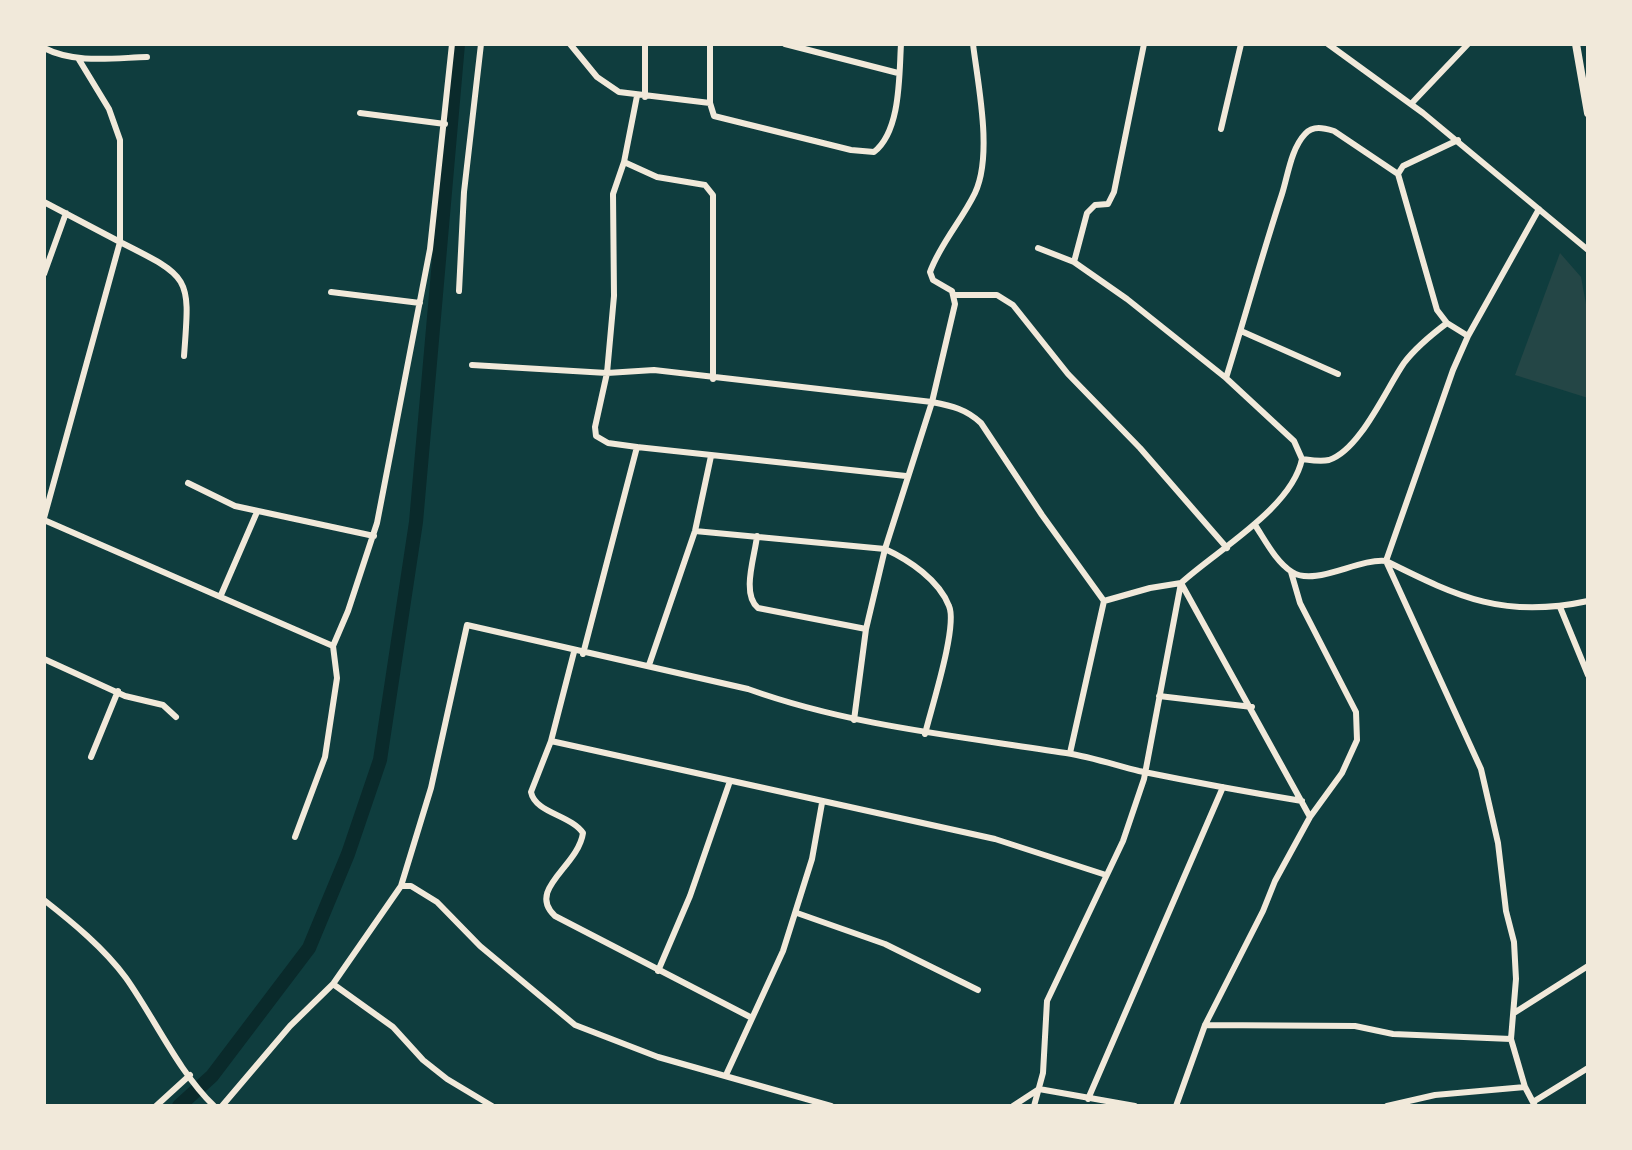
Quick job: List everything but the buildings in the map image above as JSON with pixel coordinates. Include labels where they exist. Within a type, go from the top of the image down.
[{"type":"street","points":[[295,837],[325,757],[337,678],[333,646],[374,536],[430,249],[452,44]]},
{"type":"street","points":[[459,291],[464,191],[481,44]]},
{"type":"street","points":[[570,44],[607,86],[641,96],[710,103]]},
{"type":"street","points":[[645,44],[641,96],[624,162],[612,194],[614,296],[607,373],[595,427],[596,436],[608,443],[637,447],[906,476]]},
{"type":"street","points":[[710,44],[710,103],[714,116],[851,150],[874,152],[883,145],[887,135],[901,44]]},
{"type":"street","points":[[785,44],[814,47],[898,73]]},
{"type":"street","points":[[973,44],[980,104],[981,175],[975,192],[930,272],[933,280],[955,295],[997,295],[1013,305],[1068,374],[1140,448],[1227,548]]},
{"type":"street","points":[[1074,262],[1087,213],[1095,205],[1108,204],[1114,192],[1144,44]]},
{"type":"street","points":[[1221,129],[1241,44]]},
{"type":"street","points":[[1328,44],[1458,141],[1588,250]]},
{"type":"street","points":[[1411,104],[1468,44]]},
{"type":"street","points":[[1576,44],[1588,113]]},
{"type":"street","points":[[44,48],[58,55],[78,58],[147,57]]},
{"type":"street","points":[[78,58],[109,108],[120,140],[123,176],[120,242],[44,519],[333,646]]},
{"type":"street","points":[[360,113],[445,124]]},
{"type":"street","points":[[1226,378],[1289,171],[1305,135],[1312,129],[1334,131],[1398,174],[1437,310],[1447,323],[1468,335]]},
{"type":"street","points":[[1398,174],[1404,166],[1458,141]]},
{"type":"street","points":[[624,162],[657,177],[705,185],[713,195],[713,379]]},
{"type":"street","points":[[44,202],[166,265],[182,283],[188,299],[184,356]]},
{"type":"street","points":[[1539,209],[1468,335],[1430,429],[1386,561],[1481,769],[1498,843],[1506,911],[1514,942],[1514,1013],[1511,1039],[1525,1087],[1534,1104],[1588,1068]]},
{"type":"street","points":[[44,274],[66,213]]},
{"type":"street","points":[[1038,248],[1074,262],[1226,378],[1294,441],[1302,459],[1296,477],[1255,525],[1181,583],[1104,601]]},
{"type":"street","points":[[331,292],[420,303]]},
{"type":"street","points":[[855,720],[866,629],[884,549],[906,476],[933,402],[955,295]]},
{"type":"street","points":[[1302,459],[1329,460],[1345,449],[1365,426],[1404,363],[1423,341],[1447,323]]},
{"type":"street","points":[[1241,331],[1338,374]]},
{"type":"street","points":[[472,365],[607,373],[654,370],[957,407],[981,423],[1042,516],[1104,601],[1070,753]]},
{"type":"street","points":[[583,654],[637,447]]},
{"type":"street","points":[[649,665],[695,531],[711,456]]},
{"type":"street","points":[[188,483],[235,506],[374,536]]},
{"type":"street","points":[[221,595],[257,512]]},
{"type":"street","points":[[1176,1106],[1205,1025],[1263,911],[1275,881],[1310,817],[1342,774],[1357,740],[1359,725],[1356,712],[1300,604],[1291,572],[1255,525]]},
{"type":"street","points":[[695,531],[884,549],[903,557],[925,575],[950,608],[951,628],[925,734]]},
{"type":"street","points":[[758,536],[749,593],[758,608],[866,629]]},
{"type":"street","points":[[1291,572],[1303,576],[1323,574],[1365,561],[1386,561],[1457,595],[1493,606],[1560,607],[1588,601]]},
{"type":"street","points":[[1034,1106],[1039,1089],[1047,1001],[1123,841],[1145,772],[1181,583]]},
{"type":"street","points":[[1181,583],[1310,817]]},
{"type":"street","points":[[1560,607],[1588,675]]},
{"type":"street","points":[[222,1106],[290,1026],[333,984],[401,886],[431,788],[467,625],[583,654],[649,665],[855,720],[925,734],[1070,753],[1145,772],[1302,801]]},
{"type":"street","points":[[575,652],[551,741],[533,782],[532,799],[578,825],[583,832],[576,855],[547,889],[544,900],[546,908],[555,916],[752,1018]]},
{"type":"street","points":[[44,659],[118,691],[163,705],[176,717]]},
{"type":"street","points":[[91,757],[118,691]]},
{"type":"street","points":[[1159,696],[1252,708]]},
{"type":"street","points":[[551,741],[822,803],[995,839],[1106,875]]},
{"type":"street","points":[[658,971],[690,896],[730,781]]},
{"type":"street","points":[[1088,1099],[1223,788]]},
{"type":"street","points":[[726,1075],[783,951],[797,912],[812,859],[822,803]]},
{"type":"street","points":[[401,886],[411,886],[430,897],[480,946],[575,1025],[658,1057],[831,1106]]},
{"type":"street","points":[[44,900],[72,922],[124,975],[212,1105]]},
{"type":"street","points":[[797,912],[885,944],[978,990]]},
{"type":"street","points":[[1514,1013],[1588,966]]},
{"type":"street","points":[[333,984],[393,1027],[423,1060],[447,1079],[492,1106]]},
{"type":"street","points":[[1205,1025],[1355,1026],[1393,1034],[1511,1039]]},
{"type":"street","points":[[156,1106],[192,1078]]},
{"type":"street","points":[[1390,1106],[1435,1095],[1525,1087]]},
{"type":"street","points":[[1013,1106],[1039,1089],[1135,1106]]},
{"type":"shaded area","points":[[1560,253],[1581,277],[1588,315],[1588,398],[1515,375]]},
{"type":"waterway","points":[[179,1106],[212,1076],[309,948],[348,854],[380,760],[416,522],[458,44]]}]
